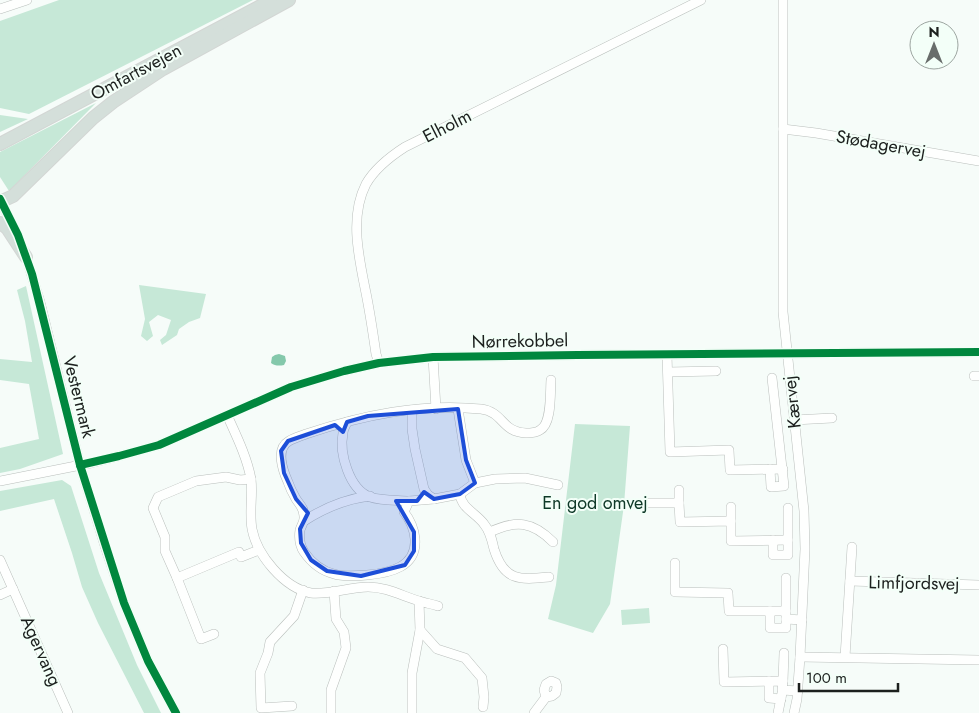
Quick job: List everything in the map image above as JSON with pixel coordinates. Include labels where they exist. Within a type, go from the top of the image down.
[{"type":"highway","name":"Omfartsvejen","points":[[0,144],[272,0]]},
{"type":"highway","points":[[1,201],[14,196],[93,118],[120,97],[163,69],[289,0]]},
{"type":"highway","points":[[0,139],[41,122]]},
{"type":"highway","points":[[0,223],[6,228],[26,257]]},
{"type":"street","points":[[0,8],[27,0]]},
{"type":"street","name":"Elholm","points":[[379,363],[360,264],[357,229],[360,201],[367,183],[383,163],[405,147],[701,0]]},
{"type":"street","name":"Kærvej","points":[[783,0],[783,312],[804,511],[806,549],[798,691],[794,713]]},
{"type":"street","name":"Stødagervej","points":[[784,129],[979,161]]},
{"type":"street","name":"Vestermark","points":[[1,201],[18,235],[40,302],[80,465],[124,603],[148,661],[176,713]]},
{"type":"street","name":"Nørrekobbel","points":[[0,481],[80,465],[158,445],[291,387],[379,363],[433,357],[979,352]]},
{"type":"street","points":[[667,355],[670,452],[729,450],[730,470],[770,469],[800,476]]},
{"type":"street","points":[[433,357],[436,408]]},
{"type":"street","points":[[668,372],[716,371]]},
{"type":"street","points":[[770,469],[771,487],[784,486],[772,378]]},
{"type":"street","points":[[320,511],[310,510],[302,506],[296,499],[284,473],[281,451],[288,441],[368,416],[436,408],[482,409],[490,411],[516,432],[532,433],[541,430],[546,425],[551,380]]},
{"type":"street","points":[[458,409],[466,460],[474,483]]},
{"type":"street","points":[[412,410],[415,449],[424,489],[434,499]]},
{"type":"street","points":[[227,415],[251,479],[252,527],[259,550],[278,574],[291,584],[312,593],[355,588],[378,588],[390,590],[438,606]]},
{"type":"street","points":[[794,420],[832,418]]},
{"type":"street","points":[[347,422],[343,432],[344,456],[350,477],[358,494]]},
{"type":"street","points":[[335,425],[343,432]]},
{"type":"street","points":[[214,634],[201,639],[165,552],[164,537],[153,508],[158,497],[196,482],[226,476],[240,480],[251,479]]},
{"type":"street","points":[[392,500],[411,522],[414,532],[414,551],[411,560],[405,565],[376,574],[345,576],[334,574],[318,566],[304,551],[300,543],[300,529],[304,521],[320,511],[358,494],[392,500],[413,501],[460,494],[474,483],[495,479],[518,478],[558,485]]},
{"type":"street","points":[[404,512],[413,501],[422,495],[424,489]]},
{"type":"street","points":[[679,490],[680,522],[731,521]]},
{"type":"street","points":[[460,494],[463,505],[478,517],[490,532],[498,560],[505,570],[520,578],[549,577]]},
{"type":"street","points":[[648,503],[679,503]]},
{"type":"street","points":[[302,506],[304,521]]},
{"type":"street","points":[[731,507],[731,541],[773,540],[806,549]]},
{"type":"street","points":[[773,540],[773,555],[788,555],[788,508]]},
{"type":"street","points":[[490,532],[510,525],[526,525],[543,532],[553,542]]},
{"type":"street","points":[[845,657],[852,547]]},
{"type":"street","points":[[177,578],[239,552],[241,557],[259,550]]},
{"type":"street","name":"Agervang","points":[[0,560],[68,713]]},
{"type":"street","points":[[675,563],[675,592],[728,588],[729,610],[770,611],[802,620]]},
{"type":"street","points":[[770,611],[770,628],[786,628],[786,578]]},
{"type":"street","name":"Limfjordsvej","points":[[850,581],[979,585]]},
{"type":"street","points":[[0,595],[13,589]]},
{"type":"street","points":[[292,706],[261,708],[260,673],[270,642],[294,616],[303,590]]},
{"type":"street","points":[[331,713],[331,690],[346,648],[344,632],[336,619],[334,591]]},
{"type":"street","points":[[412,713],[412,673],[420,630],[419,601]]},
{"type":"street","points":[[420,630],[436,649],[465,658],[482,678],[483,707]]},
{"type":"street","points":[[723,649],[724,682],[769,681],[782,690],[798,691]]},
{"type":"street","points":[[778,713],[782,690],[784,652]]},
{"type":"street","points":[[800,657],[979,660]]},
{"type":"street","points":[[769,681],[769,698],[782,690]]},
{"type":"street","points":[[534,713],[546,697]]},
{"type":"highlighted area","points":[[458,409],[466,460],[475,483],[460,494],[434,499],[424,492],[417,501],[396,501],[414,532],[414,551],[405,565],[361,576],[327,571],[311,560],[301,543],[300,529],[308,513],[296,499],[284,473],[281,451],[288,441],[335,425],[343,432],[347,422],[368,416]]},
{"type":"green space","points":[[59,0],[253,0],[29,114],[0,108],[0,21]]},
{"type":"green space","points":[[96,103],[9,191],[0,177],[0,152]]},
{"type":"green space","points":[[0,115],[28,119],[0,132]]},
{"type":"green space","points":[[139,285],[206,294],[200,318],[189,322],[179,329],[177,335],[162,345],[160,340],[166,335],[171,320],[158,315],[149,322],[153,336],[147,341],[141,336],[145,319]]},
{"type":"green space","points":[[26,286],[63,454],[20,469],[0,473],[0,448],[39,439],[29,384],[0,380],[0,359],[32,362],[25,321],[17,290]]},
{"type":"green space","name":"En god omvej","points":[[575,424],[630,426],[624,505],[610,604],[593,633],[548,619],[556,585]]},
{"type":"green space","points":[[62,480],[71,486],[99,573],[137,665],[161,713],[144,713],[98,623],[82,587],[54,499],[0,511],[0,491]]},
{"type":"green space","points":[[649,608],[650,623],[622,625],[621,610]]},
{"type":"shaded area","points":[[279,354],[285,356],[286,361],[284,365],[277,366],[271,363],[272,357]]},
{"type":"cycle path","points":[[0,199],[18,235],[32,274],[80,465],[124,603],[148,661],[176,713]]},
{"type":"cycle path","points":[[80,465],[159,445],[291,387],[379,363],[433,357],[979,352]]}]
